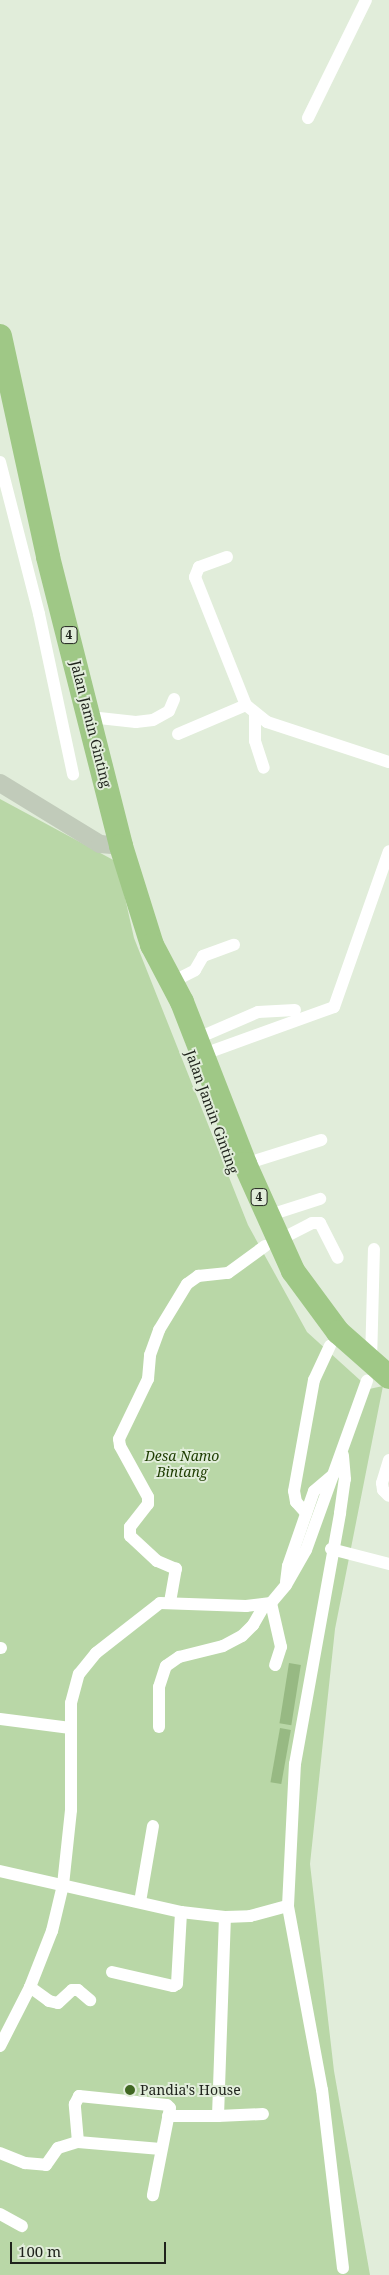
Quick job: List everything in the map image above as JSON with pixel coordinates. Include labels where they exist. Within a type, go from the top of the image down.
[{"type":"highway","name":"Jalan Jamin Ginting","points":[[0,336],[62,608],[121,846],[152,944],[172,986],[267,1216],[272,1243],[311,1298],[376,1374],[389,1394]]},
{"type":"highway","name":"Jalan Jamin Ginting","points":[[196,1045],[222,1144],[272,1243],[302,1310],[330,1346],[376,1374]]},
{"type":"street","points":[[308,118],[366,0]]},
{"type":"street","points":[[0,462],[39,614],[73,774]]},
{"type":"street","points":[[227,557],[199,567],[196,577],[237,690],[246,705],[255,715],[266,722],[389,762]]},
{"type":"street","points":[[39,614],[62,608]]},
{"type":"street","points":[[90,716],[136,722],[153,720],[169,711],[174,699]]},
{"type":"street","points":[[178,734],[246,705]]},
{"type":"street","points":[[255,715],[255,741],[264,768]]},
{"type":"street","points":[[0,783],[100,844],[121,846]]},
{"type":"street","points":[[196,1045],[334,1008],[389,851]]},
{"type":"street","points":[[172,986],[195,970],[203,956],[234,945]]},
{"type":"street","points":[[196,1045],[258,1012],[295,1010]]},
{"type":"street","points":[[245,1164],[322,1140]]},
{"type":"street","points":[[267,1216],[320,1199]]},
{"type":"street","points":[[170,1602],[176,1568],[157,1561],[130,1536],[130,1527],[148,1504],[148,1497],[120,1446],[119,1439],[148,1379],[150,1355],[159,1330],[187,1284],[198,1276],[228,1273],[272,1243],[312,1223],[320,1223],[338,1258]]},
{"type":"street","points":[[159,1727],[159,1687],[166,1666],[179,1657],[223,1646],[242,1636],[286,1585],[306,1550],[333,1475],[376,1374],[374,1249]]},
{"type":"street","points":[[306,1513],[296,1502],[294,1491],[314,1380],[330,1346]]},
{"type":"street","points":[[343,1450],[345,1479],[331,1549],[295,1764],[288,1906],[322,2090],[343,2268]]},
{"type":"street","points":[[389,1460],[382,1483],[383,1490],[389,1496]]},
{"type":"street","points":[[286,1585],[288,1566],[314,1491],[333,1475]]},
{"type":"street","points":[[331,1549],[389,1564]]},
{"type":"street","points":[[0,2046],[30,1987],[52,1931],[63,1885],[71,1810],[70,1728],[73,1688],[79,1674],[96,1653],[152,1607],[170,1602],[235,1606],[268,1604]]},
{"type":"street","points":[[268,1604],[281,1647],[275,1665]]},
{"type":"street","points":[[0,1719],[70,1728]]},
{"type":"street","points":[[140,1902],[153,1826]]},
{"type":"street","points":[[0,1871],[181,1912],[225,1917],[250,1916],[288,1906]]},
{"type":"street","points":[[112,1972],[173,1986],[177,1984],[181,1912]]},
{"type":"street","points":[[218,2116],[225,1917]]},
{"type":"street","points":[[30,1987],[49,2001],[58,2003],[72,1990],[78,1990],[90,2000]]},
{"type":"street","points":[[78,2142],[75,2104],[79,2096],[167,2105],[168,2116],[154,2195]]},
{"type":"street","points":[[168,2116],[263,2114]]},
{"type":"street","points":[[1,2157],[25,2163],[48,2164],[58,2148],[78,2142],[161,2148]]},
{"type":"street","points":[[0,2214],[22,2226]]},
{"type":"green space","name":"Desa Namo Bintang","points":[[0,799],[117,862],[134,938],[248,1225],[307,1332],[361,1381],[360,1391],[383,1386],[335,1629],[310,1864],[334,2071],[370,2275],[0,2275]]},
{"type":"shaded area","points":[[289,1663],[301,1665],[291,1725],[279,1723]]},
{"type":"shaded area","points":[[280,1728],[291,1730],[281,1784],[270,1782]]},
{"type":"place","name":"Pandia's House","points":[[130,2090]]}]
